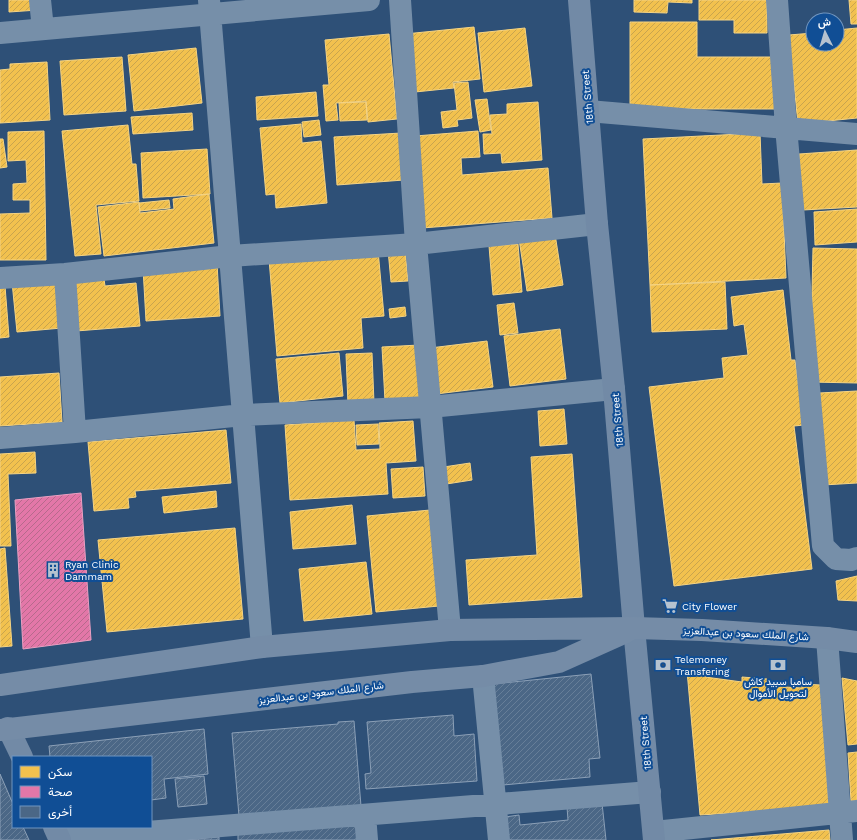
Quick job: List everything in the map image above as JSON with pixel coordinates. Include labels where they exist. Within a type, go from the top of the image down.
[{"type":"main road","name":"شارع الملك سعود بن عبدالعزيز","points":[[4,729],[412,682],[483,676],[559,662],[634,628]]},
{"type":"main road","name":"شارع الملك سعود بن عبدالعزيز","points":[[0,685],[262,646],[450,630],[634,628],[702,630],[827,638],[857,642]]},
{"type":"street","points":[[40,0],[43,29]]},
{"type":"street","points":[[0,33],[43,29],[210,7],[369,0]]},
{"type":"street","points":[[400,0],[416,244],[450,630]]},
{"type":"street","name":"18th Street","points":[[579,0],[597,224],[614,388],[634,628],[654,836]]},
{"type":"street","points":[[777,0],[786,127],[823,546],[836,559],[851,560],[857,558]]},
{"type":"street","points":[[210,7],[262,646]]},
{"type":"street","points":[[588,112],[857,134]]},
{"type":"street","points":[[0,278],[65,274],[230,256],[416,244],[597,224]]},
{"type":"street","points":[[65,274],[75,432]]},
{"type":"street","points":[[0,438],[243,415],[430,407],[614,388]]},
{"type":"street","points":[[827,638],[848,812],[842,840]]},
{"type":"street","points":[[483,676],[499,840]]},
{"type":"street","points":[[4,729],[21,756]]},
{"type":"street","points":[[58,835],[228,833],[365,815],[650,792]]},
{"type":"street","points":[[654,836],[848,812]]},
{"type":"street","points":[[365,815],[367,840]]},
{"type":"building: سكن","points":[[9,0],[37,0],[38,10],[9,12]]},
{"type":"building: سكن","points":[[634,0],[692,0],[692,3],[668,2],[667,13],[634,12]]},
{"type":"building: سكن","points":[[699,0],[767,0],[767,33],[734,33],[734,20],[699,20]]},
{"type":"building: سكن","points":[[849,0],[857,0],[857,24],[851,24]]},
{"type":"building: سكن","points":[[630,22],[697,22],[697,57],[775,57],[776,109],[630,109]]},
{"type":"building: سكن","points":[[474,27],[480,79],[453,82],[454,88],[415,92],[405,34]]},
{"type":"building: سكن","points":[[525,28],[532,86],[484,92],[478,33]]},
{"type":"building: سكن","points":[[857,28],[857,118],[798,124],[789,35],[805,34],[805,52],[845,52],[845,29]]},
{"type":"building: سكن","points":[[389,34],[397,119],[368,122],[366,101],[336,103],[338,120],[326,121],[323,85],[329,85],[325,40]]},
{"type":"building: سكن","points":[[196,48],[202,103],[134,111],[128,55]]},
{"type":"building: سكن","points":[[122,57],[126,111],[64,115],[60,61]]},
{"type":"building: سكن","points":[[47,62],[50,120],[0,123],[0,70],[10,69],[10,64]]},
{"type":"building: سكن","points":[[468,82],[472,118],[457,120],[458,126],[443,128],[441,112],[457,110],[454,83]]},
{"type":"building: سكن","points":[[316,92],[318,116],[257,120],[256,97]]},
{"type":"building: سكن","points":[[487,99],[491,130],[480,132],[475,100]]},
{"type":"building: سكن","points":[[366,102],[367,120],[340,121],[339,103]]},
{"type":"building: سكن","points":[[538,102],[542,160],[502,163],[501,153],[484,154],[483,134],[492,134],[490,115],[507,114],[507,104]]},
{"type":"building: سكن","points":[[192,113],[193,130],[133,134],[131,117]]},
{"type":"building: سكن","points":[[319,120],[321,135],[304,137],[302,122]]},
{"type":"building: سكن","points":[[301,124],[302,143],[321,141],[327,203],[276,208],[275,194],[266,195],[260,128]]},
{"type":"building: سكن","points":[[128,125],[132,164],[136,164],[139,201],[96,205],[101,254],[75,256],[62,131]]},
{"type":"building: سكن","points":[[44,131],[46,260],[0,260],[0,214],[30,213],[30,200],[13,200],[13,184],[27,183],[26,160],[8,161],[8,132]]},
{"type":"building: سكن","points":[[478,131],[480,157],[461,158],[462,175],[548,168],[552,218],[422,228],[415,136]]},
{"type":"building: سكن","points":[[401,133],[404,180],[337,185],[334,137]]},
{"type":"building: سكن","points":[[760,133],[762,184],[782,183],[786,278],[650,285],[643,139]]},
{"type":"building: سكن","points":[[0,139],[3,139],[7,167],[0,168]]},
{"type":"building: سكن","points":[[207,149],[210,194],[143,198],[141,153]]},
{"type":"building: سكن","points":[[857,150],[857,207],[803,210],[799,154]]},
{"type":"building: سكن","points":[[209,194],[214,243],[104,256],[98,207],[139,202],[140,213],[174,209],[173,199]]},
{"type":"building: سكن","points":[[169,200],[170,208],[140,211],[139,203]]},
{"type":"building: سكن","points":[[857,209],[857,242],[815,245],[814,212]]},
{"type":"building: سكن","points":[[555,234],[563,285],[527,291],[519,239]]},
{"type":"building: سكن","points":[[518,244],[522,292],[493,295],[489,246]]},
{"type":"building: سكن","points":[[405,248],[408,281],[391,282],[388,250]]},
{"type":"building: سكن","points":[[813,248],[857,249],[857,383],[810,382]]},
{"type":"building: سكن","points":[[378,250],[384,316],[361,318],[363,348],[277,356],[269,259]]},
{"type":"building: سكن","points":[[217,263],[220,316],[146,321],[143,268]]},
{"type":"building: سكن","points":[[57,278],[62,328],[17,332],[12,282]]},
{"type":"building: سكن","points":[[104,279],[105,286],[136,283],[140,326],[76,331],[72,282]]},
{"type":"building: سكن","points":[[725,282],[727,329],[652,332],[650,285]]},
{"type":"building: سكن","points":[[5,286],[9,337],[0,338],[0,287]]},
{"type":"building: سكن","points":[[783,290],[791,360],[795,360],[804,425],[794,426],[812,569],[674,586],[649,387],[724,378],[722,358],[748,355],[744,324],[734,326],[731,297]]},
{"type":"building: سكن","points":[[514,303],[518,333],[500,335],[497,305]]},
{"type":"building: سكن","points":[[405,307],[406,316],[390,318],[389,309]]},
{"type":"building: سكن","points":[[560,329],[566,379],[510,386],[504,336]]},
{"type":"building: سكن","points":[[487,341],[493,387],[436,394],[430,348]]},
{"type":"building: سكن","points":[[419,345],[422,400],[385,401],[382,347]]},
{"type":"building: سكن","points":[[339,353],[343,396],[280,403],[276,359]]},
{"type":"building: سكن","points":[[372,353],[374,403],[348,405],[346,354]]},
{"type":"building: سكن","points":[[59,373],[62,422],[0,426],[0,377]]},
{"type":"building: سكن","points":[[857,391],[857,483],[823,485],[819,393]]},
{"type":"building: سكن","points":[[564,409],[567,444],[540,446],[538,411]]},
{"type":"building: سكن","points":[[354,420],[356,450],[380,449],[379,423],[413,421],[416,461],[386,463],[388,494],[290,500],[285,425]]},
{"type":"building: سكن","points":[[378,424],[379,444],[357,445],[356,425]]},
{"type":"building: سكن","points":[[226,430],[231,483],[135,491],[136,497],[128,498],[129,508],[94,511],[88,442]]},
{"type":"building: سكن","points":[[35,452],[36,473],[8,474],[11,546],[0,546],[0,454]]},
{"type":"building: سكن","points":[[572,454],[582,597],[469,605],[466,560],[537,555],[531,457]]},
{"type":"building: سكن","points":[[470,463],[472,480],[440,485],[437,468]]},
{"type":"building: سكن","points":[[423,467],[425,496],[393,498],[391,469]]},
{"type":"building: سكن","points":[[216,491],[217,507],[164,513],[162,497]]},
{"type":"building: سكن","points":[[352,505],[356,544],[293,549],[290,512]]},
{"type":"building: سكن","points":[[430,510],[439,606],[376,612],[367,516]]},
{"type":"building: سكن","points":[[235,528],[243,619],[107,632],[98,540]]},
{"type":"building: سكن","points":[[5,548],[12,646],[0,647],[0,549]]},
{"type":"building: سكن","points":[[366,562],[372,614],[304,621],[299,569]]},
{"type":"building: سكن","points":[[857,576],[857,601],[838,600],[836,581]]},
{"type":"building: سكن","points":[[704,669],[705,677],[742,682],[742,677],[767,679],[767,686],[802,688],[802,684],[821,685],[829,807],[700,815],[687,671]]},
{"type":"building: سكن","points":[[842,678],[857,681],[857,744],[848,745]]},
{"type":"building: سكن","points":[[857,752],[857,801],[851,801],[848,753]]},
{"type":"building: سكن","points":[[829,830],[830,840],[711,840]]},
{"type":"building: صحة","name":"Ryan Clinic Dammam","points":[[81,493],[91,640],[23,649],[15,500]]},
{"type":"building: أخرى","points":[[591,674],[600,758],[589,759],[590,777],[503,785],[493,684]]},
{"type":"building: أخرى","points":[[453,715],[454,736],[474,734],[477,781],[366,789],[365,774],[371,773],[367,722]]},
{"type":"building: أخرى","points":[[354,721],[361,806],[239,816],[232,733],[338,724],[338,722]]},
{"type":"building: أخرى","points":[[204,729],[208,774],[164,779],[166,798],[152,800],[152,756],[50,756],[49,746]]},
{"type":"building: أخرى","points":[[0,774],[12,802],[12,828],[23,828],[29,840],[0,840]]},
{"type":"building: أخرى","points":[[204,776],[207,804],[178,807],[175,779]]},
{"type":"building: أخرى","points":[[602,803],[606,840],[508,840],[505,817],[519,815],[520,825],[568,820],[567,807]]},
{"type":"building: أخرى","points":[[358,823],[359,840],[238,840],[238,830]]},
{"type":"building: أخرى","points":[[219,837],[219,840],[184,840]]},
{"type":"place","name":"Ryan Clinic Dammam","points":[[53,570]]},
{"type":"place","name":"City Flower","points":[[670,606]]},
{"type":"place","name":"Telemoney Transfering","points":[[663,665]]},
{"type":"place","name":"سامبا سبيد كاش لتحويل الأموال","points":[[778,665]]}]
